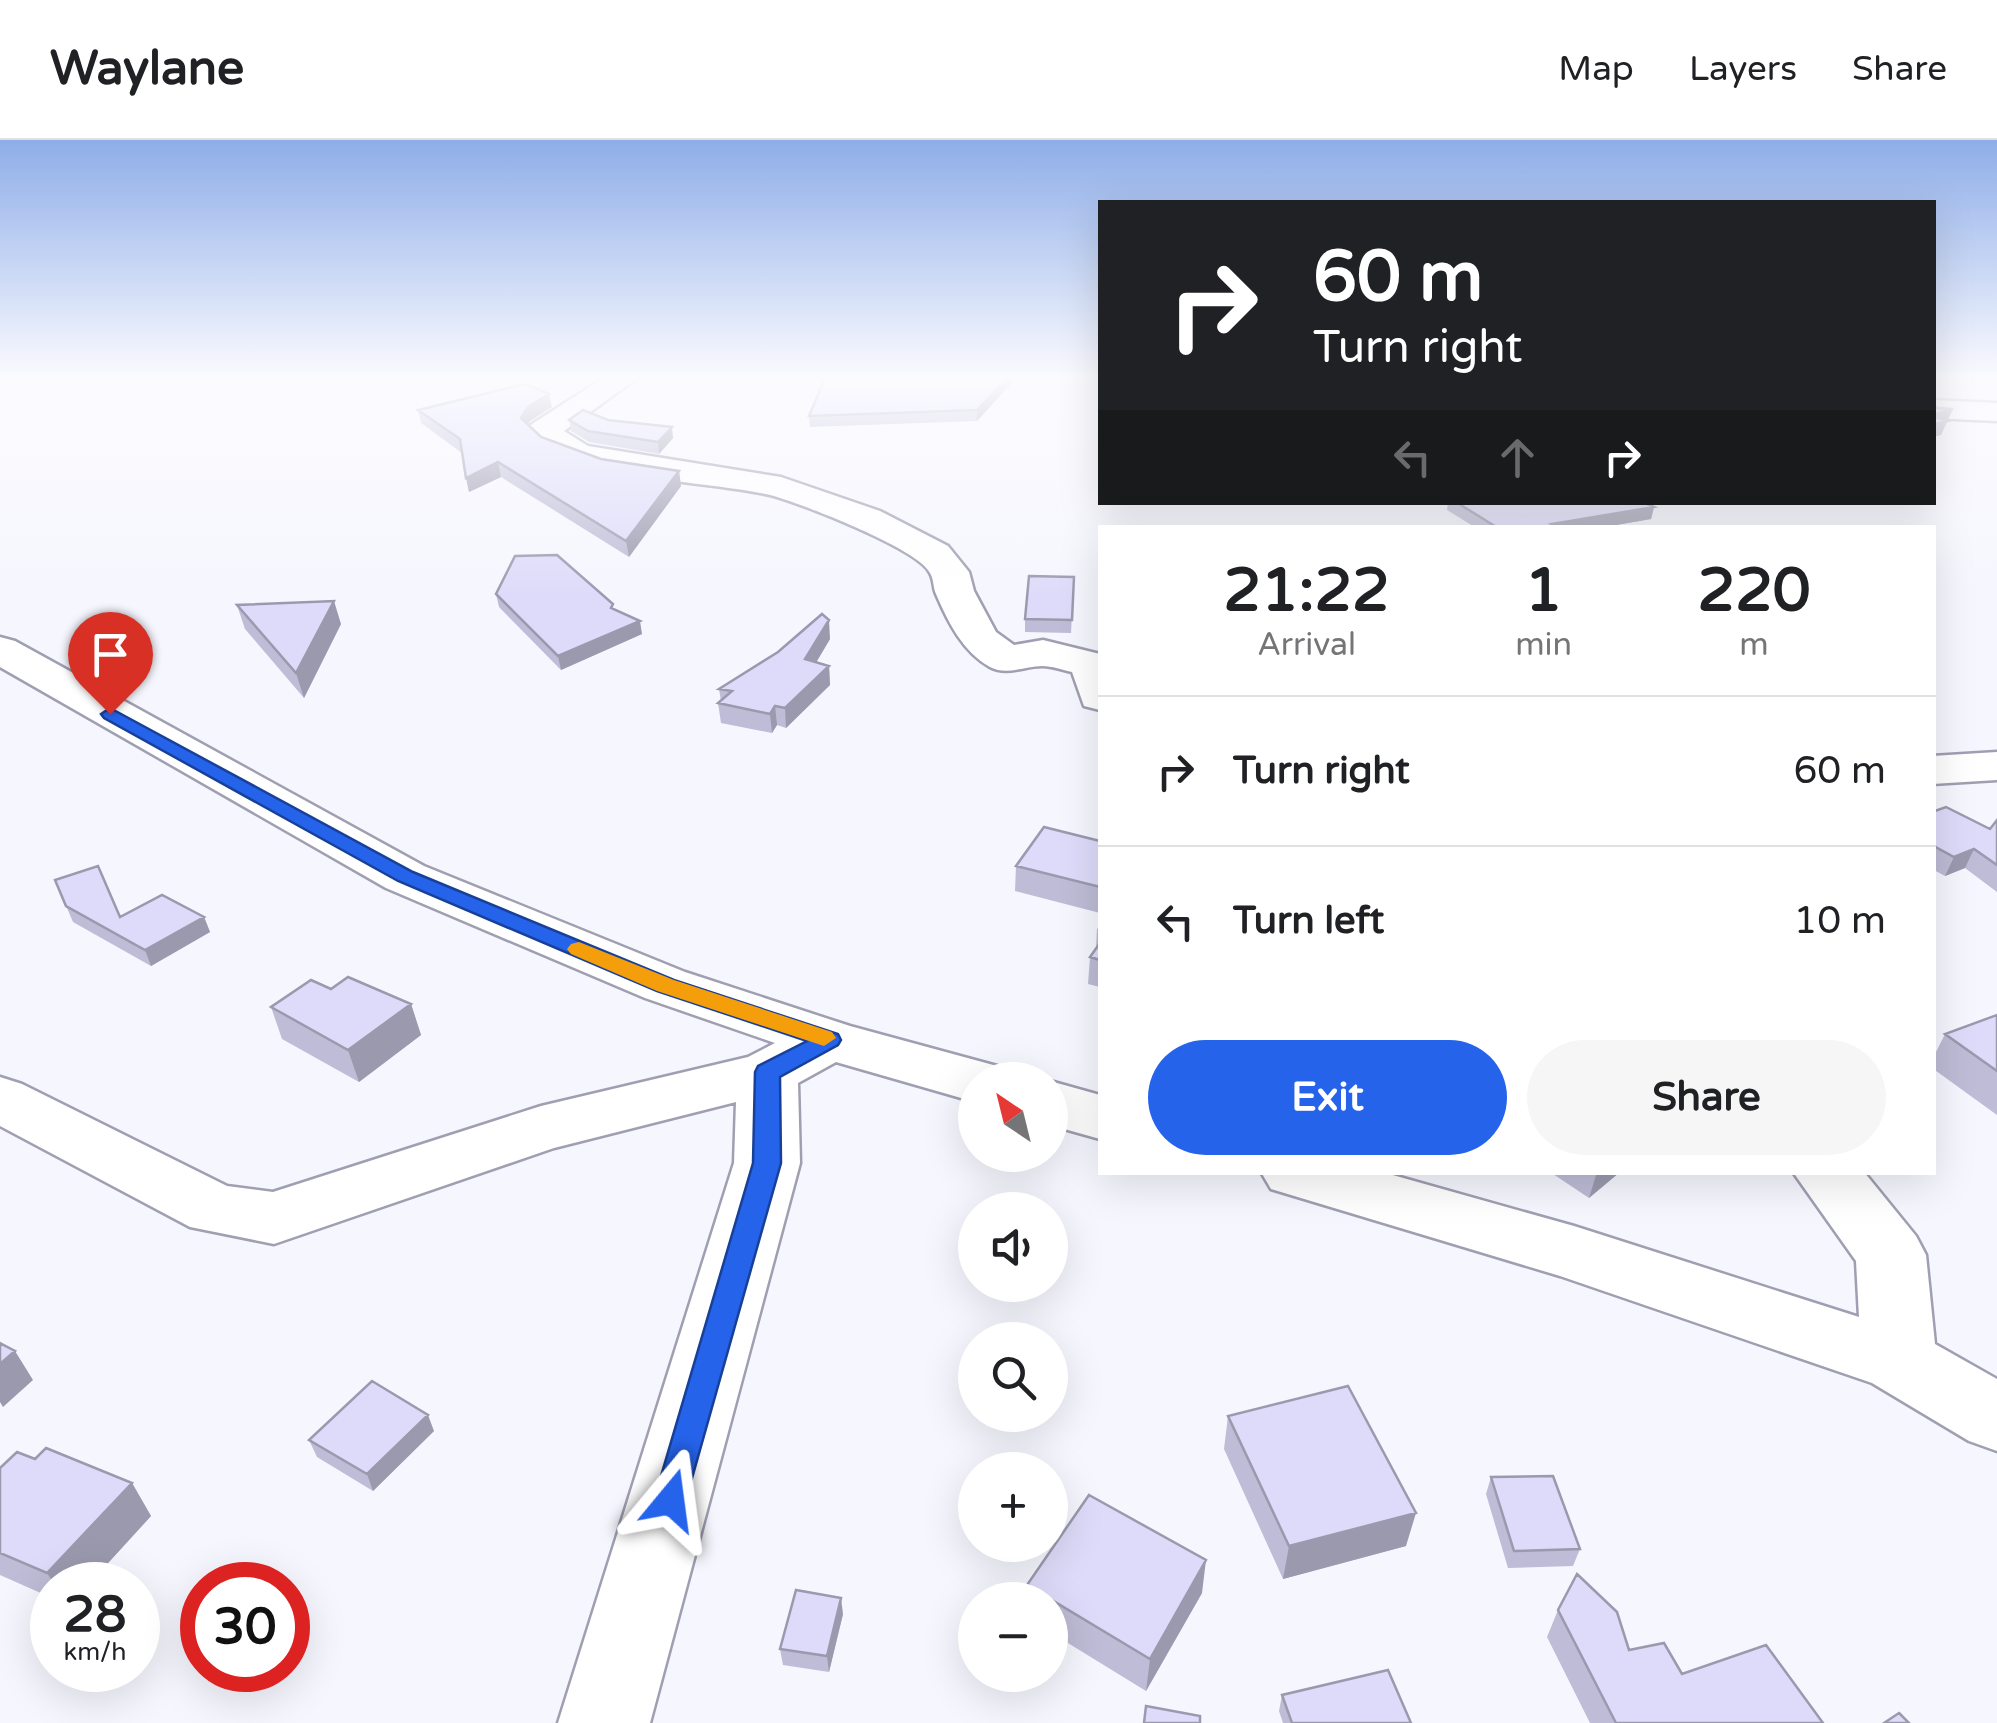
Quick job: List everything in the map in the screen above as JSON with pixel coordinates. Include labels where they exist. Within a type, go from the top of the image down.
[{"type":"street","points":[[572,450],[781,487],[868,519],[936,554],[950,572],[954,591],[980,638],[999,654],[1006,659],[1043,653],[1091,664],[1098,690]]},
{"type":"street","points":[[0,650],[405,877],[665,985],[798,1056],[958,1080]]},
{"type":"street","points":[[1936,770],[1997,766]]},
{"type":"street","points":[[0,1099],[214,1209],[274,1218],[541,1129],[798,1056]]},
{"type":"street","points":[[604,1723],[798,1056]]},
{"type":"street","points":[[1068,1108],[1098,1116]]},
{"type":"street","points":[[1304,1175],[1574,1253],[1899,1361],[1997,1418]]},
{"type":"street","points":[[1828,1175],[1891,1255],[1899,1361]]},
{"type":"building","points":[[462,450],[576,450],[601,459],[679,471],[626,541],[498,462],[466,478]]},
{"type":"building","points":[[1461,505],[1654,507],[1554,525],[1493,525]]},
{"type":"building","points":[[557,555],[613,604],[611,608],[640,621],[558,656],[496,594],[515,556]]},
{"type":"building","points":[[1029,576],[1074,577],[1072,620],[1025,619]]},
{"type":"building","points":[[334,601],[296,673],[237,605]]},
{"type":"building","points":[[822,614],[829,620],[805,659],[829,666],[785,708],[775,706],[770,714],[718,703],[732,691],[719,689],[778,652]]},
{"type":"building","points":[[1946,807],[1990,829],[1997,820],[1997,865],[1974,849],[1954,857],[1936,847],[1936,811]]},
{"type":"building","points":[[1044,827],[1098,840],[1098,886],[1016,866]]},
{"type":"building","points":[[98,866],[120,917],[162,895],[204,917],[145,950],[66,906],[55,880]]},
{"type":"building","points":[[348,977],[411,1004],[348,1050],[271,1007],[311,980],[331,989]]},
{"type":"building","points":[[1997,1015],[1997,1071],[1945,1034]]},
{"type":"building","points":[[0,1343],[15,1351],[0,1364]]},
{"type":"building","points":[[372,1381],[428,1415],[367,1474],[309,1440]]},
{"type":"building","points":[[1348,1386],[1416,1513],[1289,1546],[1228,1416]]},
{"type":"building","points":[[46,1448],[132,1483],[57,1562],[30,1562],[30,1566],[0,1553],[0,1468],[17,1452],[35,1459]]},
{"type":"building","points":[[1553,1476],[1580,1549],[1514,1551],[1491,1477]]},
{"type":"building","points":[[1089,1495],[1206,1560],[1150,1659],[1068,1610],[1068,1582],[1029,1582],[1043,1562],[1068,1562],[1068,1525]]},
{"type":"building","points":[[1577,1574],[1617,1612],[1629,1650],[1664,1643],[1682,1674],[1766,1645],[1823,1723],[1616,1723],[1558,1610]]},
{"type":"building","points":[[796,1590],[841,1598],[827,1656],[780,1649]]},
{"type":"building","points":[[1388,1670],[1411,1723],[1292,1723],[1282,1695]]},
{"type":"building","points":[[1146,1706],[1200,1716],[1200,1723],[1144,1723]]},
{"type":"building","points":[[1899,1713],[1909,1723],[1884,1723]]},
{"type":"slow traffic","points":[[579,949],[665,985],[824,1038]]},
{"type":"route","points":[[110,714],[405,877],[665,985],[829,1040],[767,1072],[767,1163],[671,1500]]}]
